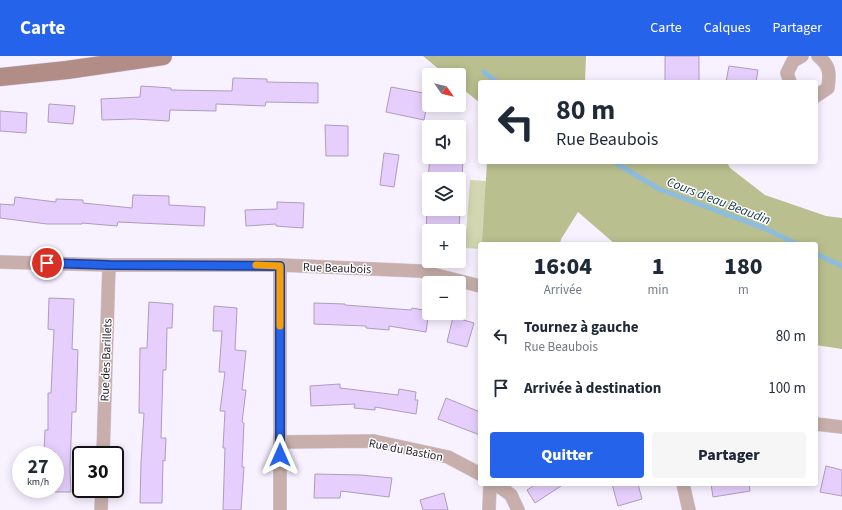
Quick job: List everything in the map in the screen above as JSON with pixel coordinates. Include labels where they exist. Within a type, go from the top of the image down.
[{"type":"street","points":[[0,77],[67,70],[163,56]]},
{"type":"street","points":[[789,80],[787,73],[793,61],[802,56]]},
{"type":"street","points":[[818,56],[827,64],[836,76],[828,88],[818,95]]},
{"type":"street","name":"Rue Beaubois","points":[[0,262],[109,265],[280,266],[420,271],[478,286]]},
{"type":"street","name":"Rue des Barillets","points":[[103,446],[109,265]]},
{"type":"street","points":[[280,266],[280,510]]},
{"type":"street","points":[[818,424],[842,427]]},
{"type":"street","name":"Rue du Bastion","points":[[280,442],[374,441],[448,457],[478,473]]},
{"type":"street","points":[[489,510],[490,486]]},
{"type":"street","points":[[499,486],[511,495],[518,510]]},
{"type":"street","points":[[683,486],[689,510]]},
{"type":"street","points":[[102,498],[102,510]]},
{"type":"green space","points":[[423,56],[586,56],[585,80],[478,80],[478,101],[466,92],[466,68],[438,68]]},
{"type":"green space","points":[[487,164],[728,164],[730,168],[765,195],[826,216],[842,218],[842,349],[818,345],[818,242],[613,242],[578,212],[559,242],[482,242]]},
{"type":"green space","points":[[470,180],[502,182],[563,197],[561,242],[478,242],[478,249],[466,248]]},
{"type":"building","points":[[665,56],[699,56],[699,80],[665,80]]},
{"type":"building","points":[[729,66],[758,70],[756,80],[726,80]]},
{"type":"building","points":[[233,78],[267,79],[267,82],[318,83],[318,103],[266,102],[265,106],[216,104],[216,111],[170,110],[169,121],[134,119],[102,120],[101,99],[140,97],[141,86],[171,88],[171,90],[232,91]]},
{"type":"building","points":[[391,87],[422,93],[422,112],[426,112],[424,120],[386,112]]},
{"type":"building","points":[[49,104],[75,106],[73,124],[48,122]]},
{"type":"building","points":[[0,111],[27,113],[26,133],[0,131]]},
{"type":"building","points":[[325,125],[348,126],[348,156],[326,156]]},
{"type":"building","points":[[384,153],[399,155],[394,187],[380,185]]},
{"type":"building","points":[[429,164],[463,164],[462,172],[429,172]]},
{"type":"building","points":[[133,195],[169,196],[169,205],[205,207],[204,226],[118,222],[117,226],[82,223],[47,224],[0,218],[0,204],[14,205],[15,197],[56,202],[56,199],[83,200],[83,203],[132,208]]},
{"type":"building","points":[[277,202],[304,203],[303,228],[276,226],[276,224],[246,226],[245,210],[277,209]]},
{"type":"building","points":[[427,216],[460,216],[459,224],[426,224]]},
{"type":"building","points":[[49,298],[74,299],[72,349],[78,350],[76,412],[72,412],[70,469],[71,492],[64,492],[64,446],[44,446],[45,430],[48,430],[48,393],[51,393],[54,330],[48,329]]},
{"type":"building","points":[[149,302],[173,304],[172,328],[167,328],[166,370],[163,370],[161,438],[166,438],[165,461],[163,460],[162,503],[140,503],[144,413],[139,413],[140,348],[147,348]]},
{"type":"building","points":[[314,303],[345,304],[411,310],[412,308],[422,310],[422,320],[428,320],[426,332],[389,326],[389,330],[366,328],[366,326],[314,324]]},
{"type":"building","points":[[214,306],[237,308],[235,350],[246,351],[242,390],[246,390],[242,422],[244,423],[242,467],[244,467],[241,510],[223,510],[225,448],[223,448],[225,411],[220,411],[225,372],[219,372],[222,331],[213,331]]},
{"type":"building","points":[[452,320],[464,320],[474,323],[467,347],[447,342]]},
{"type":"building","points":[[340,384],[340,388],[398,395],[399,389],[416,392],[415,400],[418,400],[416,414],[375,407],[375,410],[354,408],[355,404],[311,406],[310,386]]},
{"type":"building","points":[[446,398],[478,411],[478,434],[438,419]]},
{"type":"building","points":[[826,466],[842,470],[842,496],[820,492]]},
{"type":"building","points":[[315,474],[361,475],[392,478],[389,497],[341,491],[340,498],[314,498]]},
{"type":"building","points":[[533,486],[561,486],[535,503],[527,490]]},
{"type":"building","points":[[613,486],[639,486],[642,499],[618,506]]},
{"type":"building","points":[[711,486],[749,486],[750,491],[713,497]]},
{"type":"building","points":[[444,493],[448,510],[423,510],[420,500]]},
{"type":"waterway","name":"Cours d'eau Beaudin","points":[[484,72],[494,80]]},
{"type":"waterway","name":"Cours d'eau Beaudin","points":[[617,164],[659,189],[766,229],[793,242]]},
{"type":"waterway","name":"Cours d'eau Beaudin","points":[[818,255],[842,266]]},
{"type":"slow traffic","points":[[256,265],[280,266],[280,326]]},
{"type":"route","points":[[47,263],[109,265],[280,266],[280,455]]}]
